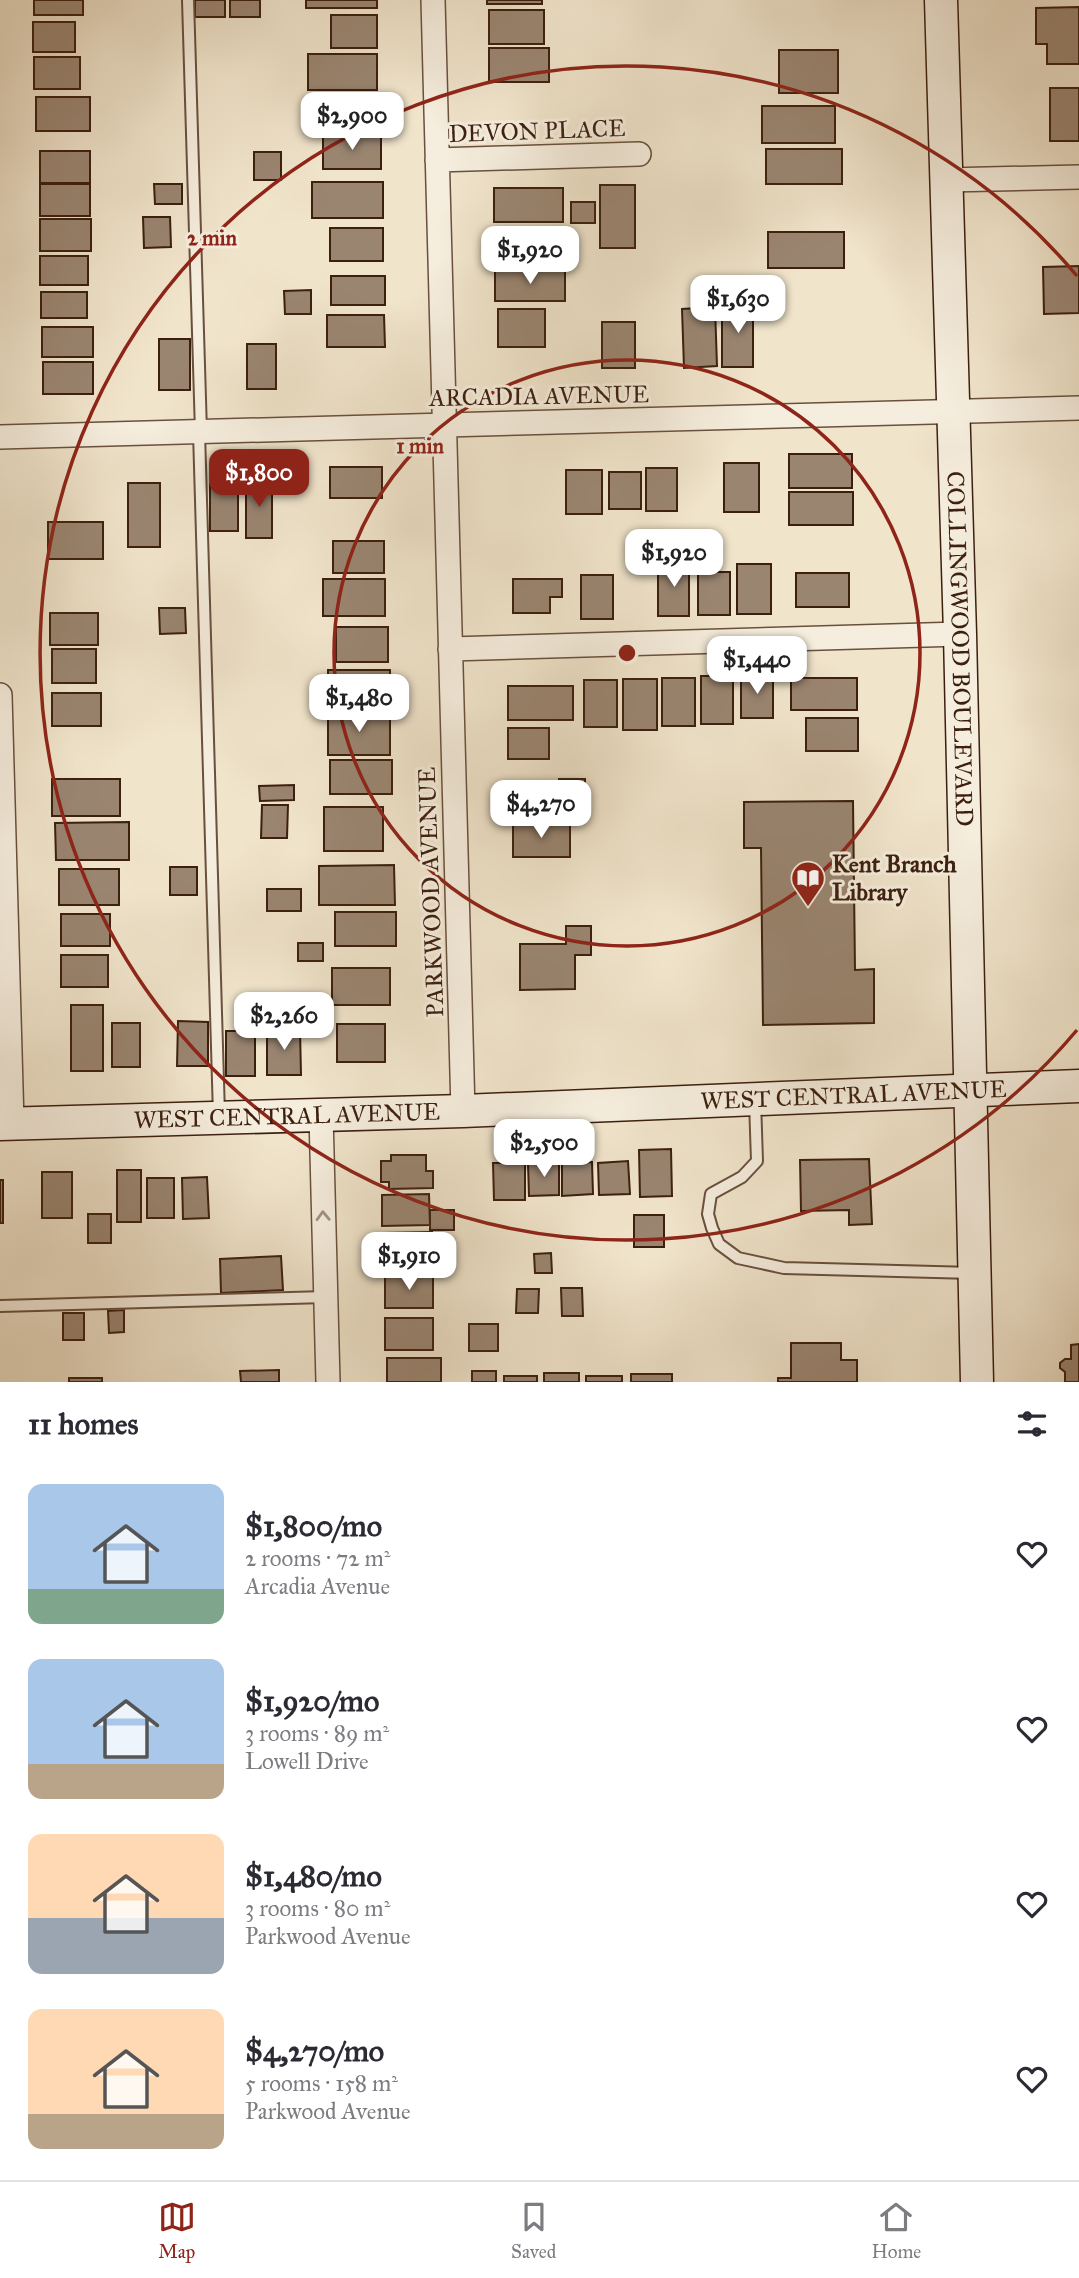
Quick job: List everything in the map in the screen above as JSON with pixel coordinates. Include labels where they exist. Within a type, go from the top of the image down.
[{"type":"main road","name":"COLLINGWOOD BOULEVARD","points":[[941,0],[960,634],[977,1382]]},
{"type":"main road","name":"WEST CENTRAL AVENUE","points":[[6,1124],[463,1111],[1079,1086]]},
{"type":"street","name":"PARKWOOD AVENUE","points":[[433,0],[463,1111]]},
{"type":"street","name":"DEVON PLACE","points":[[437,160],[639,154]]},
{"type":"street","points":[[946,180],[1079,177]]},
{"type":"street","name":"ARCADIA AVENUE","points":[[0,437],[1079,408]]},
{"type":"street","points":[[450,649],[960,634]]},
{"type":"street","points":[[0,695],[6,1124]]},
{"type":"street","points":[[321,1115],[328,1382]]},
{"type":"lane","points":[[188,0],[219,1117]]},
{"type":"lane","points":[[755,1098],[757,1161],[742,1177],[711,1194],[708,1214],[719,1244],[738,1258],[784,1268],[975,1273]]},
{"type":"lane","points":[[0,1306],[326,1297]]},
{"type":"building","points":[[34,0],[83,0],[83,15],[34,15]]},
{"type":"building","points":[[195,0],[225,0],[225,17],[195,17]]},
{"type":"building","points":[[230,0],[260,0],[260,17],[230,17]]},
{"type":"building","points":[[306,0],[377,0],[377,8],[306,8]]},
{"type":"building","points":[[487,0],[542,0],[542,4],[487,4]]},
{"type":"building","points":[[1079,7],[1079,64],[1047,64],[1047,44],[1036,44],[1036,8]]},
{"type":"building","points":[[489,10],[544,10],[544,44],[489,44]]},
{"type":"building","points":[[331,15],[377,15],[377,48],[331,48]]},
{"type":"building","points":[[33,22],[75,22],[75,52],[33,52]]},
{"type":"building","points":[[489,48],[549,48],[549,82],[489,82]]},
{"type":"building","points":[[779,50],[838,50],[838,93],[779,93]]},
{"type":"building","points":[[308,54],[377,54],[377,90],[308,90]]},
{"type":"building","points":[[34,57],[80,57],[80,89],[34,89]]},
{"type":"building","points":[[1050,88],[1079,88],[1079,141],[1050,141]]},
{"type":"building","points":[[36,97],[90,97],[90,131],[36,131]]},
{"type":"building","points":[[762,106],[835,106],[835,143],[762,143]]},
{"type":"building","points":[[323,136],[381,136],[381,169],[323,169]]},
{"type":"building","points":[[766,149],[842,149],[842,184],[766,184]]},
{"type":"building","points":[[40,151],[90,151],[90,183],[40,183]]},
{"type":"building","points":[[254,152],[281,152],[281,180],[254,180]]},
{"type":"building","points":[[312,182],[383,182],[383,218],[312,218]]},
{"type":"building","points":[[40,184],[90,184],[90,216],[40,216]]},
{"type":"building","points":[[154,184],[182,184],[182,204],[155,204]]},
{"type":"building","points":[[600,185],[635,185],[635,248],[600,248]]},
{"type":"building","points":[[494,188],[563,188],[563,222],[494,222]]},
{"type":"building","points":[[571,202],[595,202],[595,223],[571,223]]},
{"type":"building","points":[[143,217],[170,217],[171,247],[144,248]]},
{"type":"building","points":[[40,219],[91,219],[91,251],[40,251]]},
{"type":"building","points":[[330,228],[383,228],[383,261],[330,261]]},
{"type":"building","points":[[495,228],[567,228],[567,262],[495,262]]},
{"type":"building","points":[[768,232],[844,232],[844,268],[768,268]]},
{"type":"building","points":[[40,256],[88,256],[88,285],[40,285]]},
{"type":"building","points":[[1079,266],[1079,313],[1044,314],[1043,267]]},
{"type":"building","points":[[495,271],[565,271],[565,301],[495,301]]},
{"type":"building","points":[[331,276],[385,276],[385,305],[331,305]]},
{"type":"building","points":[[311,290],[311,314],[285,314],[284,291]]},
{"type":"building","points":[[41,292],[87,292],[87,318],[41,318]]},
{"type":"building","points":[[722,303],[753,303],[753,367],[722,367]]},
{"type":"building","points":[[715,307],[717,366],[684,368],[682,309]]},
{"type":"building","points":[[498,309],[545,309],[545,347],[498,347]]},
{"type":"building","points":[[327,315],[384,315],[385,347],[327,347]]},
{"type":"building","points":[[602,322],[635,322],[635,368],[602,368]]},
{"type":"building","points":[[42,327],[93,327],[93,357],[42,357]]},
{"type":"building","points":[[159,339],[190,339],[190,390],[159,390]]},
{"type":"building","points":[[247,344],[276,344],[276,389],[247,389]]},
{"type":"building","points":[[43,362],[93,362],[93,394],[43,394]]},
{"type":"building","points":[[789,454],[852,454],[852,488],[789,488]]},
{"type":"building","points":[[724,463],[759,463],[759,512],[724,512]]},
{"type":"building","points":[[330,467],[382,467],[382,498],[330,498]]},
{"type":"building","points":[[646,468],[677,468],[677,511],[646,511]]},
{"type":"building","points":[[566,470],[602,470],[602,514],[566,514]]},
{"type":"building","points":[[609,472],[641,472],[641,509],[609,509]]},
{"type":"building","points":[[246,480],[272,480],[272,538],[246,538]]},
{"type":"building","points":[[128,483],[160,483],[160,547],[128,547]]},
{"type":"building","points":[[210,484],[238,484],[238,531],[210,531]]},
{"type":"building","points":[[789,492],[853,492],[853,525],[789,525]]},
{"type":"building","points":[[48,522],[103,522],[103,559],[48,559]]},
{"type":"building","points":[[333,541],[384,541],[384,573],[333,573]]},
{"type":"building","points":[[658,562],[689,562],[689,616],[658,616]]},
{"type":"building","points":[[737,564],[771,564],[771,614],[737,614]]},
{"type":"building","points":[[698,572],[730,572],[730,615],[698,615]]},
{"type":"building","points":[[796,573],[849,573],[849,607],[796,607]]},
{"type":"building","points":[[581,575],[613,575],[613,619],[581,619]]},
{"type":"building","points":[[323,579],[385,579],[385,616],[323,616]]},
{"type":"building","points":[[513,579],[562,579],[562,597],[550,597],[550,613],[513,613]]},
{"type":"building","points":[[159,608],[185,608],[186,633],[160,634]]},
{"type":"building","points":[[50,613],[98,613],[98,645],[50,645]]},
{"type":"building","points":[[336,627],[388,627],[388,662],[336,662]]},
{"type":"building","points":[[52,649],[96,649],[96,683],[52,683]]},
{"type":"building","points":[[328,670],[390,670],[390,706],[328,706]]},
{"type":"building","points":[[741,674],[773,674],[773,718],[741,718]]},
{"type":"building","points":[[701,676],[733,676],[733,724],[701,724]]},
{"type":"building","points":[[662,678],[695,678],[695,726],[662,726]]},
{"type":"building","points":[[791,678],[857,678],[857,710],[791,710]]},
{"type":"building","points":[[623,679],[657,679],[657,730],[623,730]]},
{"type":"building","points":[[584,680],[617,680],[617,727],[584,727]]},
{"type":"building","points":[[508,686],[573,686],[573,720],[508,720]]},
{"type":"building","points":[[52,693],[101,693],[101,726],[52,726]]},
{"type":"building","points":[[328,713],[390,713],[390,755],[328,755]]},
{"type":"building","points":[[806,718],[858,718],[858,751],[806,751]]},
{"type":"building","points":[[508,728],[549,728],[549,759],[508,759]]},
{"type":"building","points":[[330,760],[392,760],[392,794],[330,794]]},
{"type":"building","points":[[52,779],[120,779],[120,816],[52,816]]},
{"type":"building","points":[[559,779],[585,779],[585,813],[559,813]]},
{"type":"building","points":[[294,785],[294,800],[260,801],[259,786]]},
{"type":"building","name":"Kent Branch Library","points":[[853,801],[855,970],[874,969],[874,1023],[763,1025],[761,848],[744,848],[744,802]]},
{"type":"building","points":[[262,805],[288,805],[287,838],[261,838]]},
{"type":"building","points":[[324,807],[383,807],[383,851],[324,851]]},
{"type":"building","points":[[129,822],[129,860],[56,860],[55,823]]},
{"type":"building","points":[[513,823],[570,823],[570,857],[513,857]]},
{"type":"building","points":[[394,865],[395,905],[319,905],[319,866]]},
{"type":"building","points":[[170,867],[197,867],[197,895],[170,895]]},
{"type":"building","points":[[59,869],[119,869],[119,905],[59,905]]},
{"type":"building","points":[[267,889],[301,889],[301,911],[267,911]]},
{"type":"building","points":[[335,912],[396,912],[396,946],[335,946]]},
{"type":"building","points":[[61,914],[110,914],[110,946],[61,946]]},
{"type":"building","points":[[566,926],[591,926],[591,955],[575,955],[575,989],[520,990],[520,944],[566,944]]},
{"type":"building","points":[[298,943],[323,943],[323,961],[298,961]]},
{"type":"building","points":[[61,955],[108,955],[108,987],[61,987]]},
{"type":"building","points":[[332,968],[390,968],[390,1005],[332,1005]]},
{"type":"building","points":[[71,1005],[103,1005],[103,1071],[71,1071]]},
{"type":"building","points":[[178,1021],[208,1022],[208,1066],[177,1066]]},
{"type":"building","points":[[112,1023],[140,1023],[140,1067],[112,1067]]},
{"type":"building","points":[[337,1024],[385,1024],[385,1062],[337,1062]]},
{"type":"building","points":[[267,1029],[300,1029],[301,1075],[267,1075]]},
{"type":"building","points":[[226,1031],[255,1031],[255,1076],[226,1076]]},
{"type":"building","points":[[671,1149],[672,1196],[640,1197],[639,1150]]},
{"type":"building","points":[[391,1155],[426,1155],[426,1171],[433,1171],[433,1188],[389,1189],[389,1182],[381,1182],[381,1161],[391,1161]]},
{"type":"building","points":[[869,1159],[872,1224],[849,1225],[849,1210],[801,1211],[800,1160]]},
{"type":"building","points":[[628,1161],[630,1194],[599,1195],[598,1163]]},
{"type":"building","points":[[592,1162],[593,1194],[562,1196],[562,1163]]},
{"type":"building","points":[[493,1163],[525,1163],[525,1200],[494,1200]]},
{"type":"building","points":[[528,1163],[559,1163],[559,1195],[529,1196]]},
{"type":"building","points":[[117,1170],[141,1170],[141,1222],[117,1222]]},
{"type":"building","points":[[42,1172],[72,1172],[72,1218],[42,1218]]},
{"type":"building","points":[[207,1177],[209,1218],[183,1219],[182,1178]]},
{"type":"building","points":[[147,1178],[174,1178],[174,1218],[147,1218]]},
{"type":"building","points":[[0,1180],[3,1180],[3,1223],[0,1223]]},
{"type":"building","points":[[429,1194],[430,1225],[382,1226],[382,1195]]},
{"type":"building","points":[[430,1210],[454,1210],[454,1230],[430,1230]]},
{"type":"building","points":[[88,1214],[111,1214],[111,1243],[88,1243]]},
{"type":"building","points":[[634,1215],[664,1215],[664,1247],[634,1247]]},
{"type":"building","points":[[432,1232],[432,1265],[383,1266],[383,1233]]},
{"type":"building","points":[[551,1253],[552,1273],[535,1273],[534,1254]]},
{"type":"building","points":[[281,1256],[283,1290],[221,1293],[220,1259]]},
{"type":"building","points":[[385,1275],[433,1275],[433,1308],[385,1308]]},
{"type":"building","points":[[561,1288],[582,1288],[583,1316],[562,1316]]},
{"type":"building","points":[[517,1289],[539,1289],[538,1313],[516,1313]]},
{"type":"building","points":[[124,1310],[124,1332],[109,1333],[108,1311]]},
{"type":"building","points":[[63,1313],[84,1313],[84,1340],[63,1340]]},
{"type":"building","points":[[385,1318],[433,1318],[433,1350],[385,1350]]},
{"type":"building","points":[[469,1324],[498,1324],[498,1351],[469,1351]]},
{"type":"building","points":[[791,1343],[841,1343],[841,1360],[857,1360],[857,1382],[778,1382],[778,1378],[791,1378]]},
{"type":"building","points":[[1079,1344],[1079,1382],[1065,1382],[1065,1372],[1060,1368],[1060,1363],[1071,1359],[1071,1345]]},
{"type":"building","points":[[387,1358],[441,1358],[441,1382],[387,1382]]},
{"type":"building","points":[[279,1370],[279,1382],[241,1382],[240,1371]]},
{"type":"building","points":[[472,1371],[496,1371],[496,1382],[472,1382]]},
{"type":"building","points":[[544,1373],[579,1373],[579,1382],[544,1382]]},
{"type":"building","points":[[631,1374],[672,1374],[672,1382],[631,1382]]},
{"type":"building","points":[[504,1376],[537,1376],[537,1382],[504,1382]]},
{"type":"building","points":[[586,1376],[622,1376],[622,1382],[586,1382]]},
{"type":"building","points":[[69,1378],[102,1378],[102,1382],[69,1382]]},
{"type":"place","name":"Kent Branch Library","points":[[808,908]]}]
